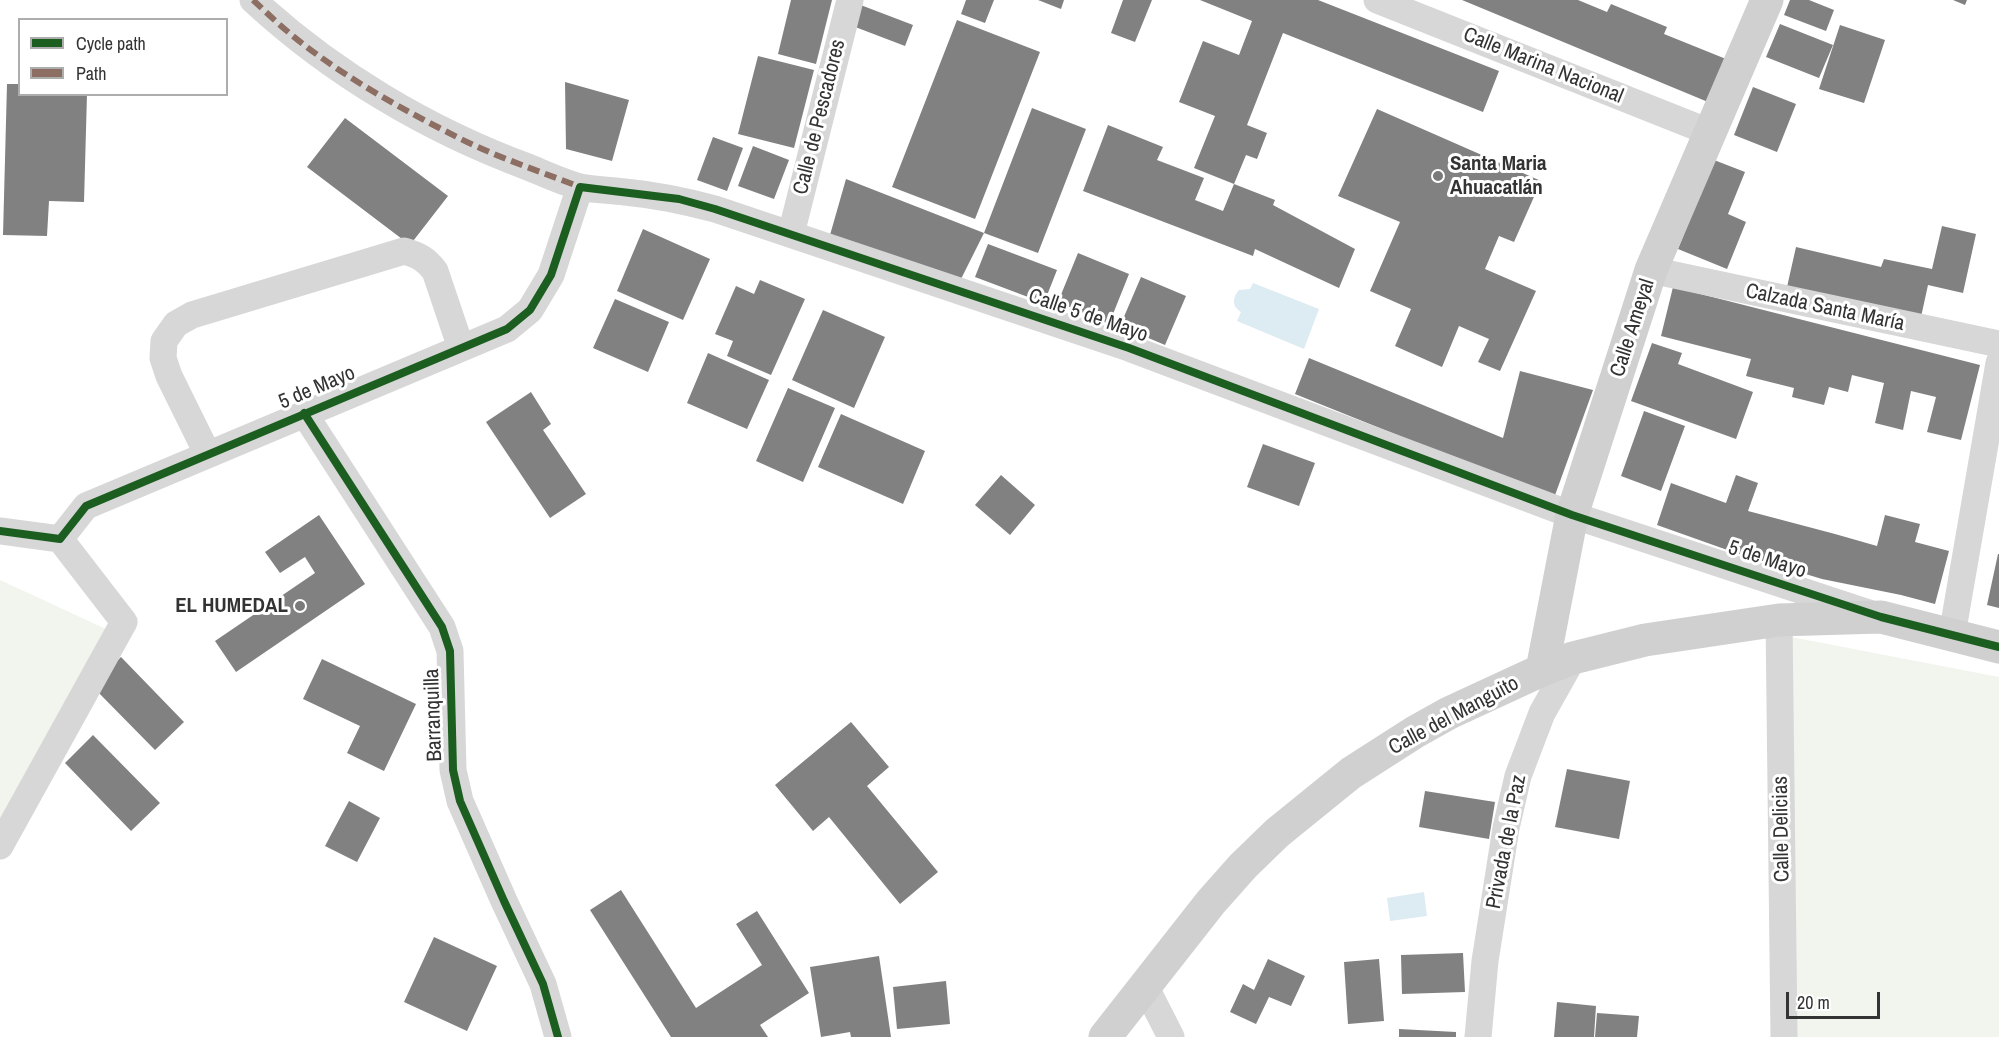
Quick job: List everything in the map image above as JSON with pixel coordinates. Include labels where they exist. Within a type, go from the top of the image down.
[{"type":"main road","name":"Calle Ameyal","points":[[1542,670],[1572,515],[1651,270],[1767,0]]},
{"type":"main road","name":"5 de Mayo","points":[[1881,617],[1952,635]]},
{"type":"main road","name":"Calle del Manguito","points":[[1105,1037],[1211,902],[1277,833],[1351,773],[1449,713],[1573,658],[1645,640],[1779,620],[1881,617]]},
{"type":"main road","points":[[1952,635],[1999,647]]},
{"type":"street","name":"Calle 5 de Mayo","points":[[253,0],[306,46],[374,91],[458,138],[507,159],[580,187],[679,199],[791,234],[1129,348],[1572,515]]},
{"type":"street","name":"Calle de Pescadores","points":[[791,234],[850,0]]},
{"type":"street","name":"Calle Marina Nacional","points":[[1377,0],[1709,132]]},
{"type":"street","name":"5 de Mayo","points":[[60,539],[86,506],[507,329],[530,310],[551,275],[580,187]]},
{"type":"street","points":[[208,455],[169,376],[163,358],[164,341],[176,324],[192,315],[404,251],[427,260],[435,271],[461,348]]},
{"type":"street","name":"Calzada Santa María","points":[[1651,270],[1999,344]]},
{"type":"street","points":[[1952,635],[1999,363]]},
{"type":"street","name":"Barranquilla","points":[[304,413],[442,627],[450,651],[453,770],[460,801],[543,984],[558,1037]]},
{"type":"street","name":"5 de Mayo","points":[[1572,515],[1881,617]]},
{"type":"street","points":[[0,531],[60,539],[124,622],[0,846]]},
{"type":"street","name":"Calle Delicias","points":[[1779,620],[1784,1037]]},
{"type":"street","name":"Privada de la Paz","points":[[1478,1037],[1485,961],[1506,828],[1518,776],[1542,713],[1573,658]]},
{"type":"street","points":[[1145,987],[1171,1037]]},
{"type":"shaded area","points":[[1253,283],[1319,309],[1304,349],[1237,321],[1241,312],[1234,304],[1235,296],[1239,290],[1250,289]]},
{"type":"shaded area","points":[[0,580],[108,630],[0,823]]},
{"type":"shaded area","points":[[1786,636],[1999,677],[1999,1037],[1791,1037]]},
{"type":"shaded area","points":[[1424,892],[1427,916],[1390,921],[1387,898]]},
{"type":"building","points":[[791,0],[832,0],[816,64],[778,54]]},
{"type":"building","points":[[966,0],[994,0],[985,23],[961,14]]},
{"type":"building","points":[[1038,0],[1064,0],[1061,9]]},
{"type":"building","points":[[1123,0],[1152,0],[1135,42],[1111,33]]},
{"type":"building","points":[[1200,0],[1318,0],[1499,71],[1483,112],[1283,33],[1247,125],[1267,133],[1257,159],[1246,155],[1234,184],[1194,168],[1215,116],[1179,102],[1203,41],[1239,55],[1252,21]]},
{"type":"building","points":[[1462,0],[1578,0],[1607,12],[1611,4],[1667,27],[1664,34],[1726,59],[1708,102]]},
{"type":"building","points":[[1790,0],[1809,0],[1834,10],[1826,31],[1784,15]]},
{"type":"building","points":[[1953,0],[1967,0],[1965,5]]},
{"type":"building","points":[[858,4],[913,25],[905,46],[850,25]]},
{"type":"building","points":[[957,20],[1040,52],[975,219],[892,187]]},
{"type":"building","points":[[1780,24],[1833,45],[1819,78],[1766,57]]},
{"type":"building","points":[[1840,25],[1885,40],[1864,103],[1819,89]]},
{"type":"building","points":[[758,56],[814,70],[794,148],[738,134]]},
{"type":"building","points":[[565,82],[629,100],[612,161],[566,149]]},
{"type":"building","points":[[7,84],[18,84],[18,96],[87,96],[84,202],[49,201],[47,236],[3,235]]},
{"type":"building","points":[[1753,87],[1796,104],[1777,152],[1734,135]]},
{"type":"building","points":[[1032,108],[1086,129],[1038,253],[984,233]]},
{"type":"building","points":[[1377,109],[1541,181],[1514,242],[1499,236],[1485,269],[1536,291],[1500,371],[1478,362],[1489,339],[1459,326],[1442,367],[1395,346],[1411,309],[1370,291],[1400,222],[1338,196]]},
{"type":"building","points":[[345,118],[448,196],[410,245],[307,167]]},
{"type":"building","points":[[1108,125],[1163,147],[1157,160],[1204,178],[1195,200],[1223,211],[1234,184],[1275,200],[1273,205],[1355,249],[1339,288],[1255,249],[1253,256],[1083,191]]},
{"type":"building","points":[[713,137],[743,148],[727,191],[697,180]]},
{"type":"building","points":[[753,146],[789,160],[774,199],[738,186]]},
{"type":"building","points":[[1714,160],[1745,172],[1728,214],[1746,222],[1727,269],[1678,249]]},
{"type":"building","points":[[846,179],[984,233],[959,283],[830,235]]},
{"type":"building","points":[[1942,226],[1976,234],[1963,293],[1928,285],[1921,317],[1787,287],[1796,247],[1881,267],[1884,259],[1932,269]]},
{"type":"building","points":[[643,229],[710,259],[683,320],[617,291]]},
{"type":"building","points":[[988,244],[1057,270],[1044,303],[975,277]]},
{"type":"building","points":[[1078,253],[1129,274],[1109,324],[1058,302]]},
{"type":"building","points":[[1141,277],[1186,296],[1165,345],[1120,326]]},
{"type":"building","points":[[760,280],[805,299],[771,375],[727,356],[733,341],[715,334],[736,286],[754,294]]},
{"type":"building","points":[[1673,287],[1980,365],[1961,440],[1927,432],[1936,397],[1911,391],[1903,430],[1875,423],[1884,383],[1852,375],[1848,392],[1829,387],[1824,405],[1792,397],[1794,388],[1746,376],[1751,359],[1661,336]]},
{"type":"building","points":[[615,299],[669,322],[648,372],[593,348]]},
{"type":"building","points":[[823,310],[885,337],[854,408],[792,380]]},
{"type":"building","points":[[1652,343],[1682,353],[1678,364],[1753,392],[1736,439],[1631,401]]},
{"type":"building","points":[[708,353],[769,380],[747,429],[687,403]]},
{"type":"building","points":[[1309,358],[1503,438],[1520,371],[1593,390],[1554,498],[1295,394]]},
{"type":"building","points":[[788,388],[835,408],[803,482],[756,461]]},
{"type":"building","points":[[531,392],[551,424],[543,430],[586,494],[550,518],[486,422]]},
{"type":"building","points":[[1644,411],[1685,426],[1661,491],[1621,476]]},
{"type":"building","points":[[841,414],[925,451],[903,504],[818,467]]},
{"type":"building","points":[[1263,444],[1315,463],[1299,506],[1247,487]]},
{"type":"building","points":[[1001,475],[1035,505],[1010,535],[975,505]]},
{"type":"building","points":[[1736,475],[1758,483],[1748,511],[1877,546],[1885,515],[1920,524],[1915,542],[1949,551],[1935,604],[1822,579],[1733,552],[1657,525],[1671,483],[1726,503]]},
{"type":"building","name":"EL HUMEDAL","points":[[319,515],[365,584],[236,672],[215,641],[315,573],[305,557],[280,573],[265,552]]},
{"type":"building","points":[[1999,554],[1999,608],[1987,605]]},
{"type":"building","points":[[121,657],[184,722],[155,750],[92,686]]},
{"type":"building","points":[[322,659],[416,704],[384,771],[347,753],[360,726],[303,699]]},
{"type":"building","points":[[851,722],[889,767],[867,786],[938,872],[900,904],[829,817],[813,831],[775,785]]},
{"type":"building","points":[[93,735],[160,803],[131,831],[65,763]]},
{"type":"building","points":[[1567,769],[1630,781],[1619,839],[1555,827]]},
{"type":"building","points":[[1425,791],[1495,802],[1489,839],[1419,827]]},
{"type":"building","points":[[349,801],[380,818],[357,862],[325,846]]},
{"type":"building","points":[[621,890],[696,1008],[762,965],[736,924],[757,911],[809,993],[760,1025],[768,1037],[671,1037],[590,910]]},
{"type":"building","points":[[434,937],[497,966],[467,1031],[404,1002]]},
{"type":"building","points":[[1463,953],[1465,992],[1402,994],[1401,955]]},
{"type":"building","points":[[879,956],[891,1037],[851,1037],[850,1032],[821,1037],[810,967]]},
{"type":"building","points":[[1268,959],[1305,976],[1291,1006],[1269,997],[1256,1024],[1230,1012],[1243,984],[1254,990]]},
{"type":"building","points":[[1379,959],[1384,1021],[1348,1024],[1344,962]]},
{"type":"building","points":[[946,981],[950,1024],[897,1029],[893,987]]},
{"type":"building","points":[[1557,1002],[1596,1006],[1594,1037],[1554,1037]]},
{"type":"building","points":[[1597,1013],[1639,1016],[1637,1037],[1595,1037]]},
{"type":"building","points":[[1399,1029],[1456,1032],[1456,1037],[1399,1037]]},
{"type":"marked path","points":[[253,0],[326,61],[391,102],[472,144],[580,187]]},
{"type":"cycle path","points":[[0,531],[60,539],[86,506],[507,329],[530,310],[551,275],[580,187],[679,199],[715,209],[1129,348],[1572,515],[1881,617],[1999,647]]},
{"type":"cycle path","points":[[304,413],[442,627],[450,651],[453,770],[460,801],[543,984],[558,1037]]},
{"type":"place","name":"Santa Maria Ahuacatlán","points":[[1438,176]]},
{"type":"place","name":"EL HUMEDAL","points":[[300,606]]}]
